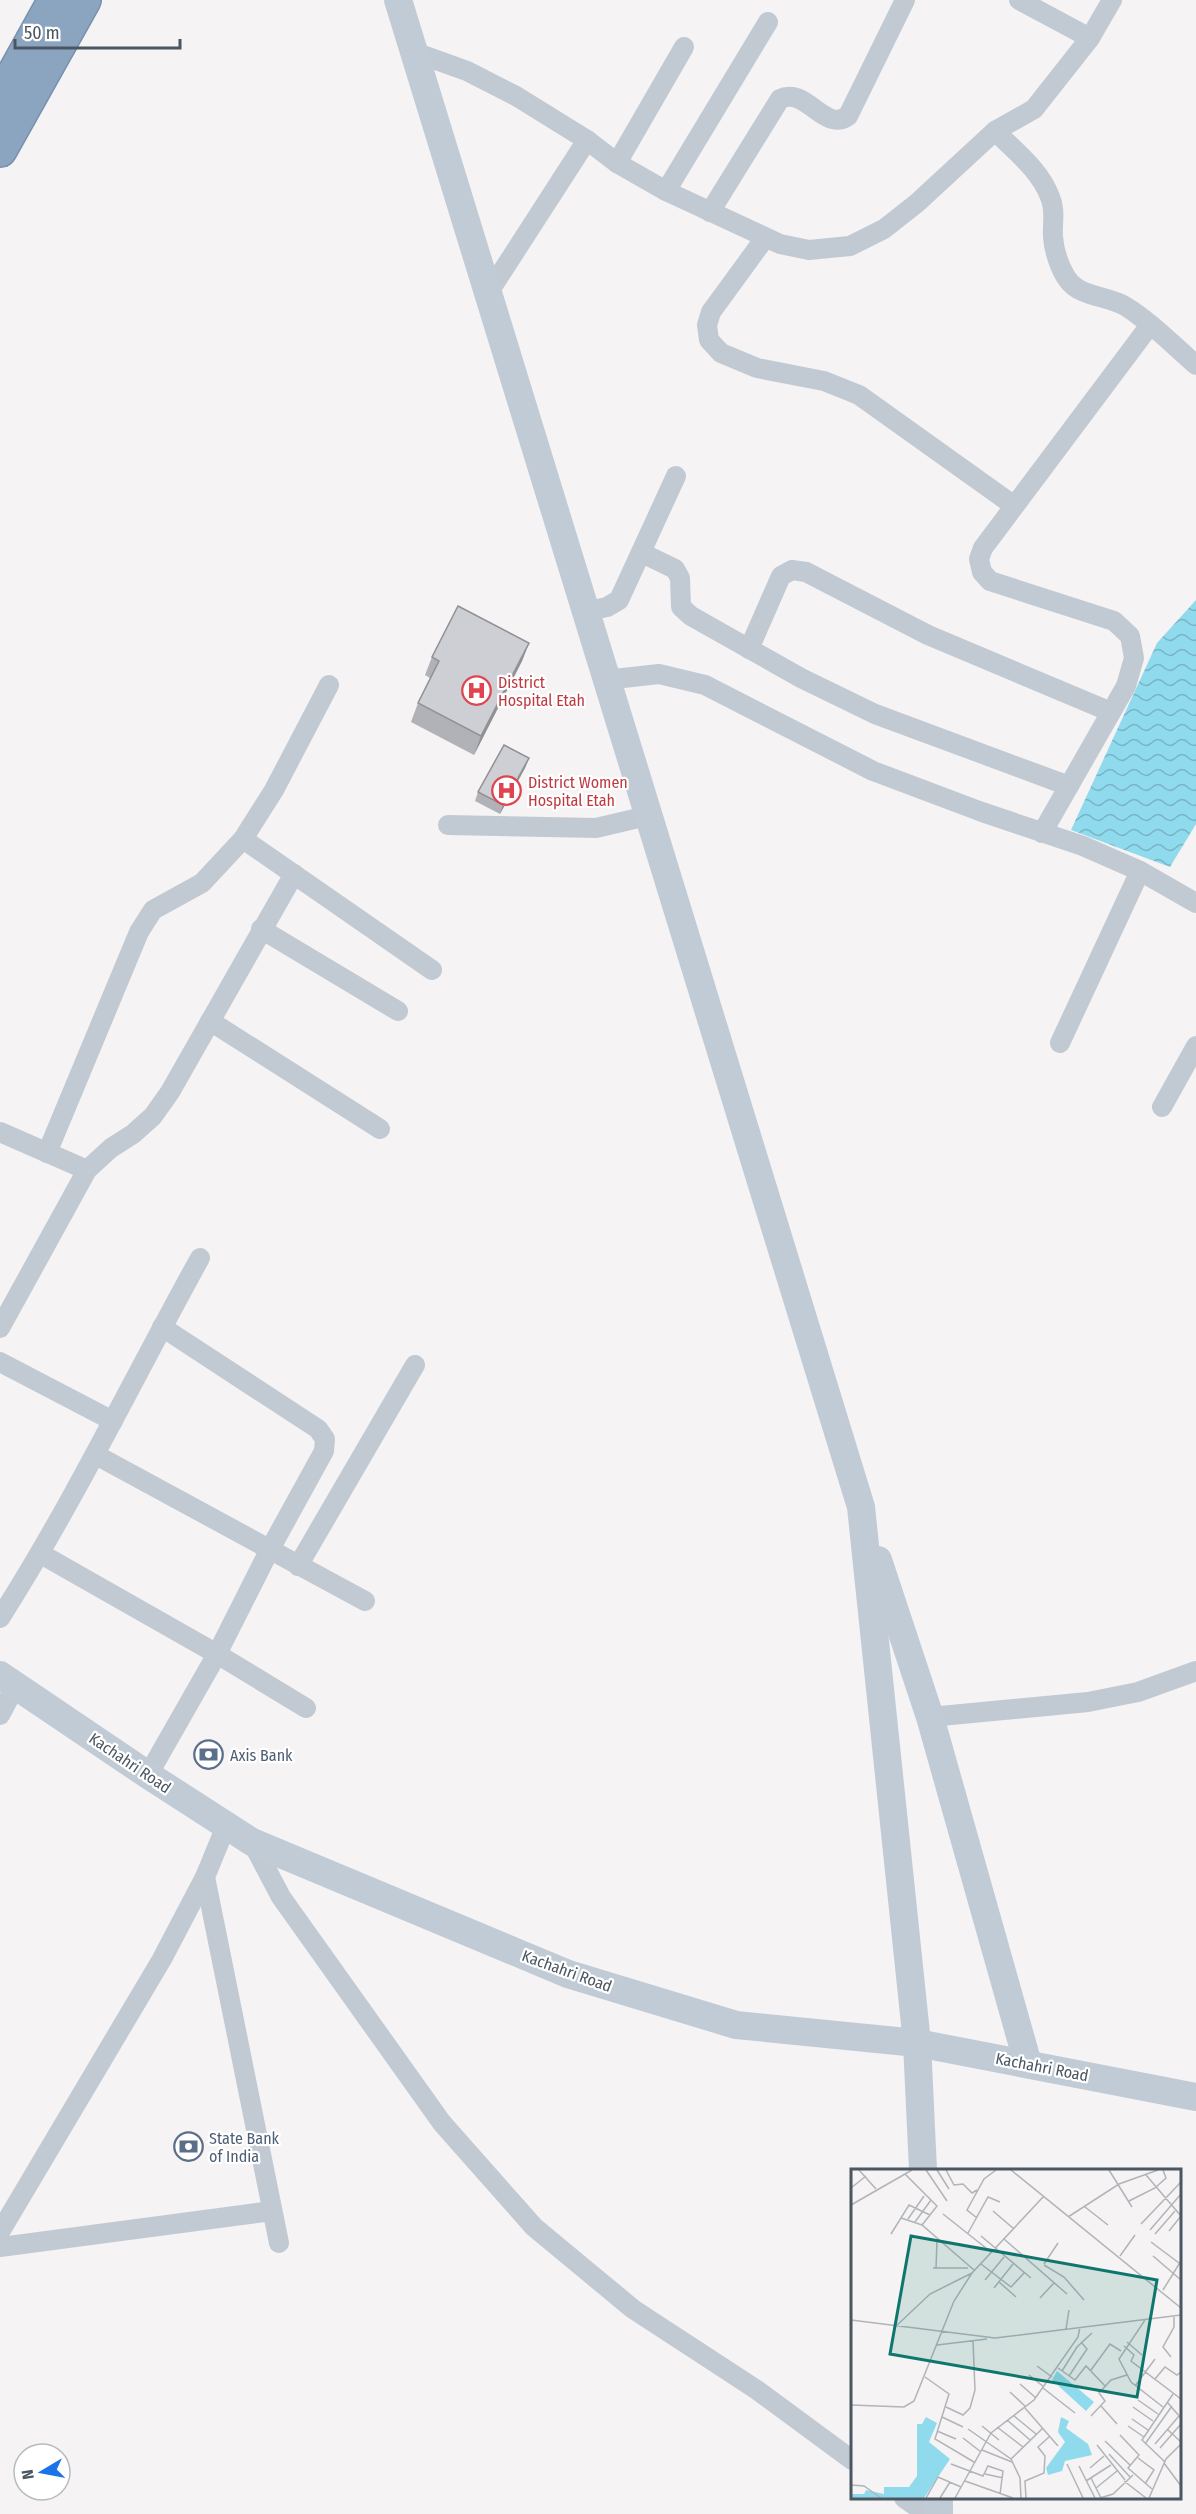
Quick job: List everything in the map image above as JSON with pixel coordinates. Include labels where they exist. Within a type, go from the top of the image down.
[{"type":"highway","points":[[0,99],[66,6]]},
{"type":"highway","points":[[0,150],[66,6]]},
{"type":"street","points":[[398,0],[584,612],[861,1507],[930,1717],[1028,2064]]},
{"type":"street","points":[[710,212],[780,99],[787,95],[795,96],[833,120],[841,120],[848,116],[905,0]]},
{"type":"street","points":[[1019,0],[1090,38]]},
{"type":"street","points":[[414,52],[467,71],[516,96],[587,140],[617,163],[666,191],[765,238],[780,244],[809,250],[849,246],[884,229],[917,203],[995,131],[1034,109],[1090,38],[1112,0]]},
{"type":"street","points":[[666,191],[768,22]]},
{"type":"street","points":[[617,163],[684,47]]},
{"type":"street","points":[[995,131],[1039,175],[1051,198],[1054,217],[1053,238],[1059,264],[1069,282],[1086,293],[1103,296],[1126,306],[1196,365]]},
{"type":"street","points":[[488,295],[587,140]]},
{"type":"street","points":[[765,238],[711,312],[707,325],[709,340],[721,353],[757,368],[824,381],[859,395],[1014,505]]},
{"type":"street","points":[[1042,833],[1126,686],[1134,658],[1130,636],[1114,621],[990,580],[982,572],[979,559],[983,548],[1014,505],[1150,325]]},
{"type":"street","points":[[584,612],[607,607],[619,600],[676,476]]},
{"type":"street","points":[[642,553],[675,569],[680,578],[681,607],[691,616],[801,678],[875,714],[1069,786]]},
{"type":"street","points":[[749,649],[781,576],[792,570],[806,572],[928,635],[1111,712]]},
{"type":"street","points":[[605,680],[660,674],[705,685],[873,771],[1083,846],[1140,871],[1196,903]]},
{"type":"street","points":[[47,1153],[140,932],[153,910],[202,884],[243,839],[274,790],[329,685]]},
{"type":"street","points":[[448,825],[596,828],[647,816]]},
{"type":"street","points":[[243,839],[432,970]]},
{"type":"street","points":[[1060,1043],[1140,871]]},
{"type":"street","points":[[0,1328],[87,1170],[111,1148],[133,1134],[153,1116],[170,1092],[294,874]]},
{"type":"street","points":[[261,929],[399,1011]]},
{"type":"street","points":[[210,1021],[380,1129]]},
{"type":"street","points":[[1162,1107],[1196,1046]]},
{"type":"street","points":[[0,1132],[87,1170]]},
{"type":"street","points":[[0,1618],[41,1554],[96,1455],[200,1258]]},
{"type":"street","points":[[148,1775],[217,1654],[269,1551],[324,1451],[325,1439],[318,1429],[162,1327]]},
{"type":"street","points":[[0,1362],[113,1421]]},
{"type":"street","points":[[298,1566],[415,1365]]},
{"type":"street","points":[[96,1455],[269,1551],[365,1601]]},
{"type":"street","points":[[861,1507],[917,2043],[923,2169]]},
{"type":"street","points":[[41,1554],[217,1654],[306,1708]]},
{"type":"street","points":[[930,1717],[1088,1702],[1138,1692],[1196,1671]]},
{"type":"street","points":[[0,1715],[8,1680]]},
{"type":"street","name":"Kachahri Road","points":[[8,1680],[252,1842],[568,1974],[736,2025],[917,2043],[1196,2097]]},
{"type":"street","points":[[0,2232],[162,1959],[205,1877],[226,1826]]},
{"type":"street","points":[[252,1842],[281,1898],[442,2123],[534,2228],[633,2309],[757,2390],[851,2459]]},
{"type":"street","points":[[205,1877],[279,2243]]},
{"type":"street","points":[[0,2247],[272,2211]]},
{"type":"street","points":[[905,2499],[927,2514]]},
{"type":"water","points":[[1196,600],[1196,824],[1170,867],[1071,830],[1157,643]]},
{"type":"building","points":[[458,606],[529,643],[481,736],[418,703],[439,661],[432,657]]},
{"type":"building","points":[[504,745],[529,758],[503,805],[478,792]]},
{"type":"place","name":"District Hospital Etah","points":[[477,691]]},
{"type":"place","name":"District Women Hospital Etah","points":[[507,791]]},
{"type":"place","name":"Axis Bank","points":[[209,1755]]},
{"type":"place","name":"State Bank of India","points":[[188,2147]]}]
